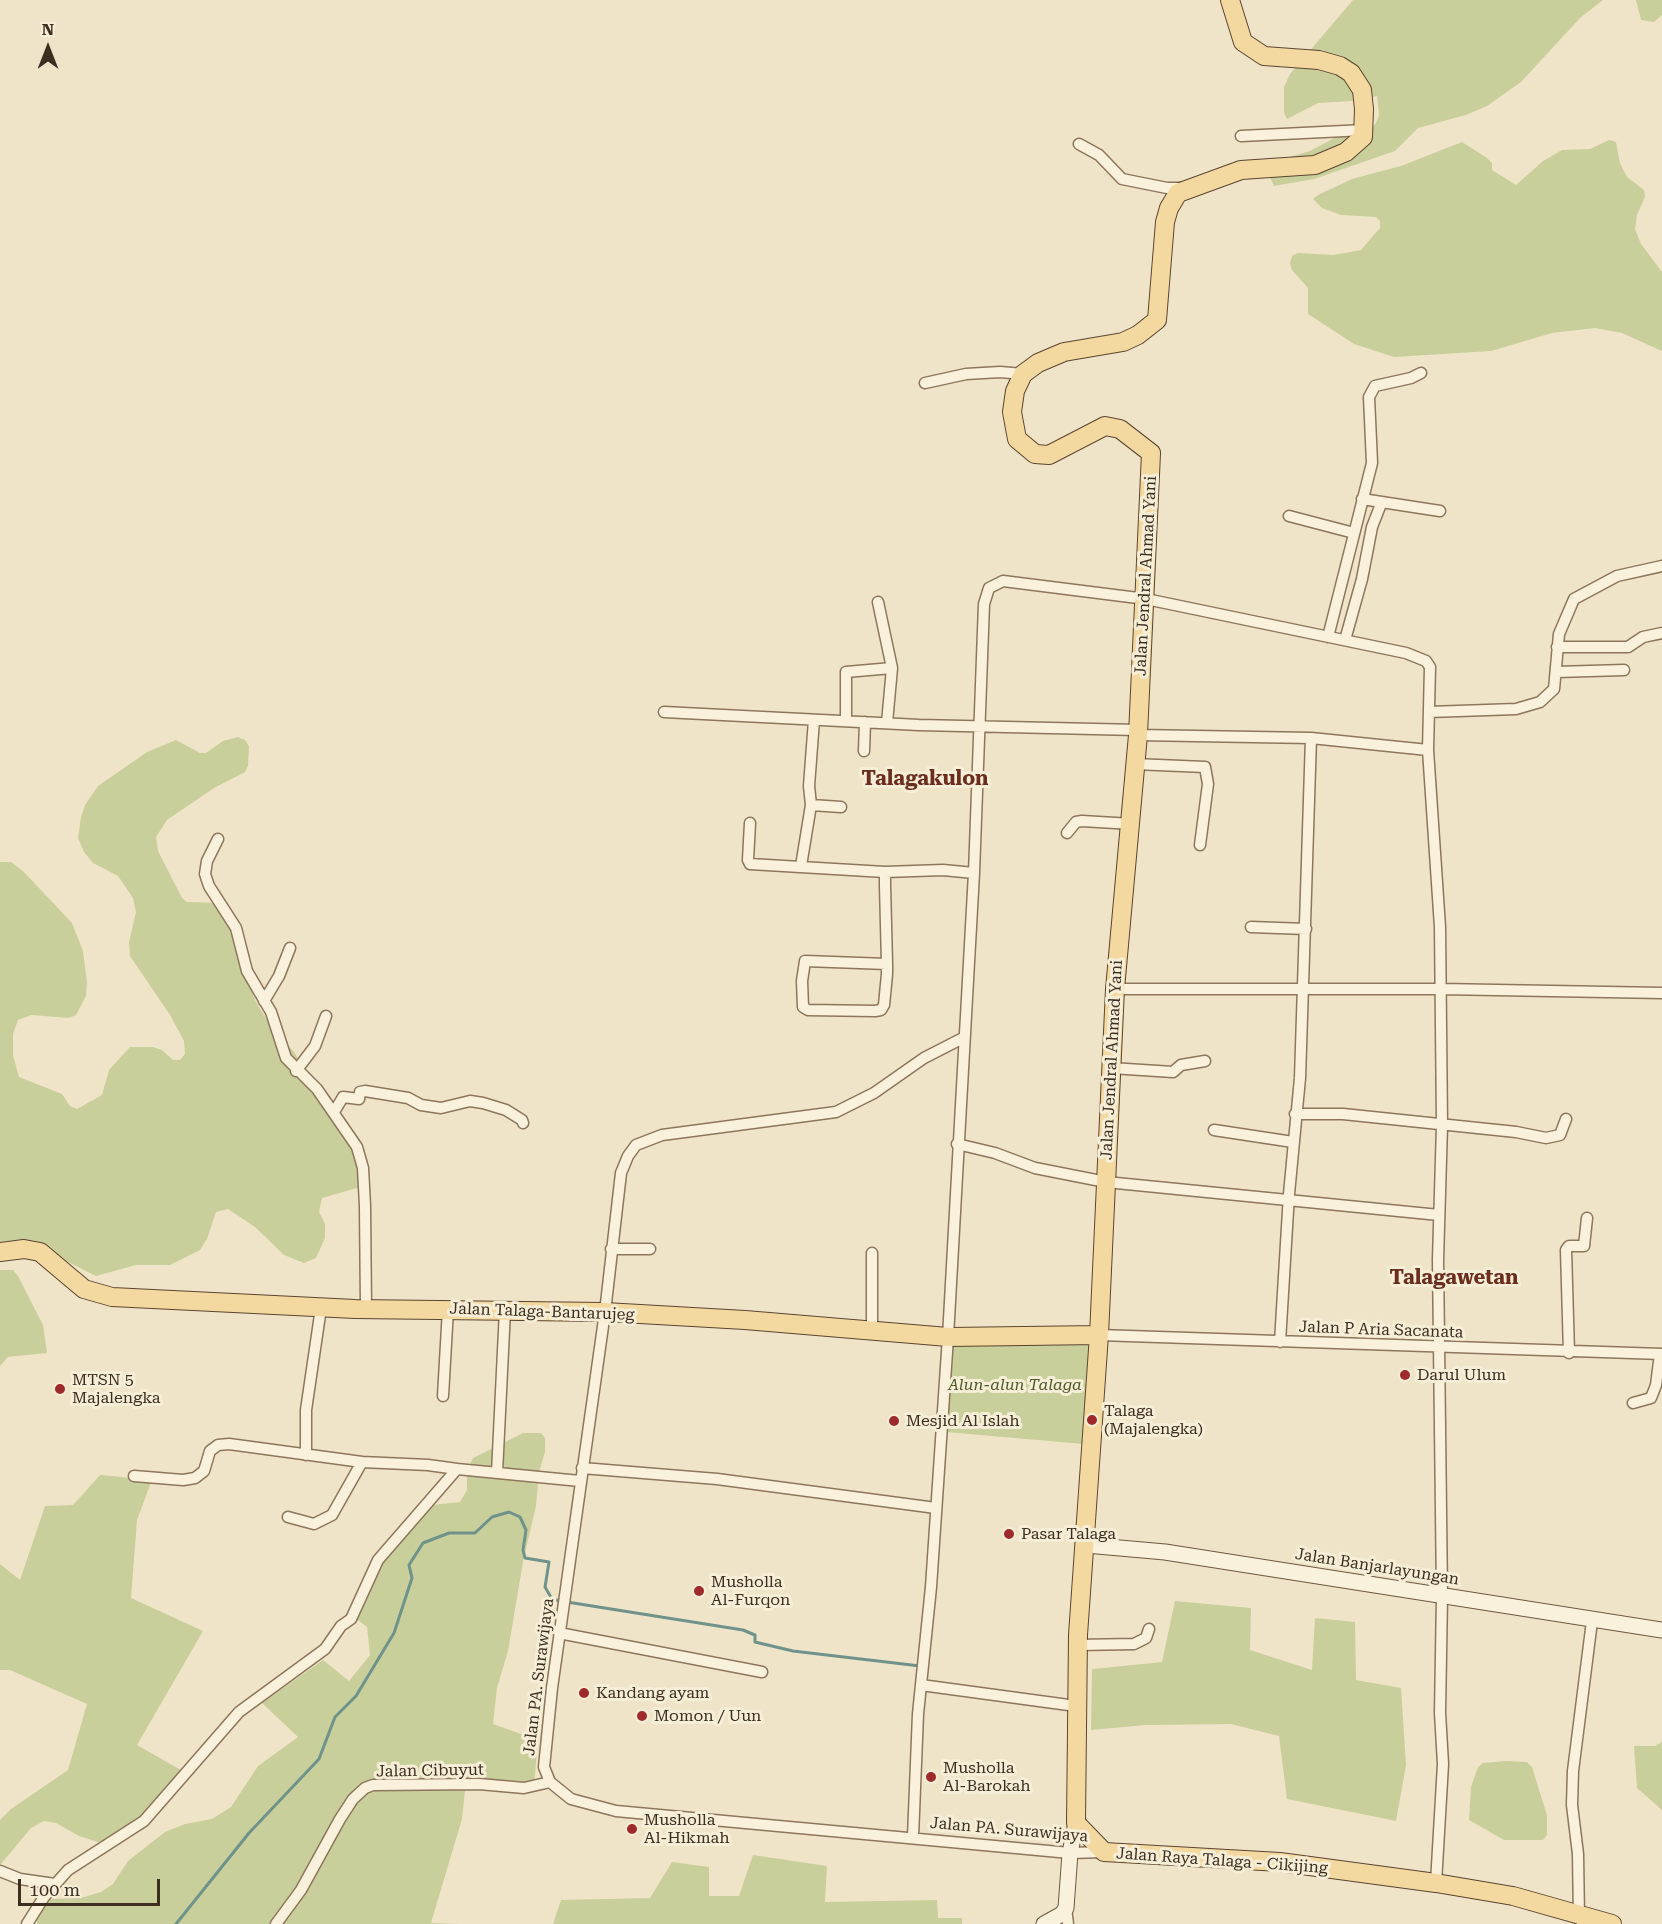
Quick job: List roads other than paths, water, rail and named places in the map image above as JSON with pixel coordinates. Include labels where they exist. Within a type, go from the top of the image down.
[{"type":"main road","points":[[1023,374],[1038,363],[1064,352],[1114,345],[1138,335],[1157,320],[1168,208],[1178,193],[1186,188],[1240,170],[1302,167],[1324,162],[1351,148],[1363,137],[1365,130],[1362,90],[1351,73],[1340,66],[1319,60],[1264,56],[1243,42],[1230,0]]},
{"type":"main road","name":"Jalan Jendral Ahmad Yani","points":[[1023,374],[1015,391],[1012,412],[1013,429],[1026,449],[1035,454],[1049,455],[1105,426],[1120,429],[1151,453],[1146,599],[1132,824],[1114,989],[1099,1335]]},
{"type":"main road","name":"Jalan Talaga-Bantarujeg","points":[[0,1252],[24,1249],[40,1252],[84,1289],[112,1297],[321,1308],[605,1312],[745,1320],[948,1337],[1099,1335]]},
{"type":"main road","points":[[1076,1823],[1078,1645],[1099,1335]]},
{"type":"main road","name":"Jalan Raya Talaga - Cikijing","points":[[1076,1823],[1104,1852],[1280,1862],[1436,1883],[1513,1896],[1579,1919],[1612,1924]]},
{"type":"street","points":[[1241,136],[1365,130]]},
{"type":"street","points":[[1079,144],[1099,155],[1122,179],[1167,188],[1186,188]]},
{"type":"street","points":[[925,383],[966,374],[1000,372],[1023,374]]},
{"type":"street","points":[[1328,637],[1372,463],[1369,397],[1375,386],[1411,378],[1421,373]]},
{"type":"street","points":[[1362,499],[1381,504],[1440,512]]},
{"type":"street","points":[[1345,640],[1362,579],[1372,527],[1381,504]]},
{"type":"street","points":[[1289,516],[1354,533]]},
{"type":"street","points":[[1429,712],[1526,708],[1540,702],[1553,691],[1557,647],[1566,613],[1574,599],[1628,572],[1662,566]]},
{"type":"street","name":"Jalan PA. Surawijaya","points":[[913,1838],[921,1685],[948,1337],[957,1144],[974,873],[984,604],[986,595],[993,584],[1003,581],[1146,599]]},
{"type":"street","points":[[1146,599],[1406,653],[1426,661],[1430,667],[1428,750],[1441,989],[1442,1125],[1438,1215],[1442,1596],[1440,1713],[1443,1764],[1436,1883]]},
{"type":"street","points":[[878,602],[892,668],[887,723]]},
{"type":"street","points":[[1557,647],[1628,647],[1643,637],[1662,633]]},
{"type":"street","points":[[846,721],[845,675],[847,670],[892,668]]},
{"type":"street","points":[[1556,672],[1624,670]]},
{"type":"street","points":[[664,712],[887,723],[1311,738],[1428,750]]},
{"type":"street","points":[[801,866],[811,805],[809,786],[814,720]]},
{"type":"street","points":[[864,751],[865,722]]},
{"type":"street","points":[[1280,1341],[1295,1114],[1300,1078],[1311,738]]},
{"type":"street","points":[[1134,764],[1198,765],[1208,770],[1200,845]]},
{"type":"street","points":[[811,805],[841,807]]},
{"type":"street","points":[[1067,833],[1076,822],[1082,821],[1132,824]]},
{"type":"street","points":[[750,823],[748,860],[750,864],[885,872],[942,870],[974,873]]},
{"type":"street","points":[[218,839],[207,861],[205,874],[209,886],[236,928],[247,972],[271,1012],[286,1058],[296,1071],[317,1089],[357,1147],[363,1168],[366,1309]]},
{"type":"street","points":[[885,872],[887,964],[884,1005],[881,1010],[808,1010],[803,1007],[802,981],[805,961],[887,964]]},
{"type":"street","points":[[1251,927],[1306,929]]},
{"type":"street","points":[[264,1001],[279,976],[290,948]]},
{"type":"street","points":[[1114,989],[1441,989],[1662,993]]},
{"type":"street","points":[[296,1071],[315,1046],[326,1016]]},
{"type":"street","name":"Jalan PA. Surawijaya","points":[[963,1038],[924,1058],[874,1093],[836,1112],[698,1129],[647,1139],[636,1145],[628,1156],[621,1173],[605,1312],[559,1633],[544,1767],[550,1782],[571,1799],[616,1810],[1070,1853],[1104,1852]]},
{"type":"street","points":[[1111,1068],[1173,1072],[1181,1065],[1205,1061]]},
{"type":"street","points":[[334,1112],[344,1097],[359,1099],[360,1092],[366,1091],[408,1098],[421,1105],[441,1108],[470,1101],[483,1103],[506,1110],[522,1120],[524,1124]]},
{"type":"street","points":[[1295,1114],[1343,1114],[1554,1138],[1560,1135],[1566,1119]]},
{"type":"street","points":[[1214,1130],[1293,1142]]},
{"type":"street","points":[[957,1144],[995,1153],[1035,1168],[1106,1182],[1438,1215]]},
{"type":"street","points":[[1569,1353],[1566,1250],[1569,1246],[1584,1246],[1587,1218]]},
{"type":"street","points":[[611,1249],[650,1249]]},
{"type":"street","points":[[872,1253],[872,1332]]},
{"type":"street","points":[[306,1455],[306,1410],[321,1308]]},
{"type":"street","points":[[443,1396],[448,1309]]},
{"type":"street","points":[[497,1473],[505,1310]]},
{"type":"street","name":"Jalan P Aria Sacanata","points":[[1099,1335],[1569,1353],[1661,1354]]},
{"type":"street","points":[[1633,1403],[1651,1398],[1656,1385],[1661,1354]]},
{"type":"street","points":[[134,1476],[183,1480],[195,1478],[204,1471],[210,1451],[218,1445],[229,1444],[362,1462],[428,1465],[580,1481]]},
{"type":"street","points":[[288,1517],[314,1524],[332,1515],[362,1462]]},
{"type":"street","points":[[582,1468],[717,1479],[936,1508]]},
{"type":"street","points":[[27,1924],[40,1901],[55,1884],[78,1864],[144,1821],[239,1712],[326,1649],[341,1626],[351,1619],[378,1560],[458,1469]]},
{"type":"street","name":"Jalan Banjarlayungan","points":[[1086,1545],[1165,1552],[1592,1621],[1662,1630]]},
{"type":"street","points":[[1579,1919],[1578,1854],[1572,1805],[1573,1771],[1592,1621]]},
{"type":"street","points":[[1078,1645],[1134,1644],[1146,1638],[1149,1629]]},
{"type":"street","points":[[559,1633],[762,1672]]},
{"type":"street","points":[[921,1685],[1076,1706]]},
{"type":"street","name":"Jalan Cibuyut","points":[[276,1924],[301,1890],[339,1819],[353,1798],[365,1788],[373,1785],[461,1784],[524,1788],[550,1782]]},
{"type":"street","points":[[1068,1924],[1066,1908],[1070,1853],[1076,1823]]},
{"type":"street","points":[[0,1871],[20,1879],[55,1884]]},
{"type":"street","points":[[1044,1924],[1062,1914],[1066,1908]]},
{"type":"waterway","points":[[176,1924],[249,1833],[319,1759],[335,1717],[356,1696],[394,1633],[412,1578],[409,1565],[423,1543],[449,1533],[475,1533],[492,1517],[509,1512],[520,1517],[526,1530],[523,1550],[525,1558],[549,1562],[545,1587],[552,1599],[561,1601]]},
{"type":"waterway","points":[[567,1602],[743,1630],[755,1635],[755,1642],[793,1651],[920,1666]]},
{"type":"place","name":"Darul Ulum","points":[[1405,1375]]},
{"type":"place","name":"MTSN 5 Majalengka","points":[[60,1389]]},
{"type":"place","name":"Talaga (Majalengka)","points":[[1092,1420]]},
{"type":"place","name":"Mesjid Al Islah","points":[[894,1421]]},
{"type":"place","name":"Pasar Talaga","points":[[1009,1534]]},
{"type":"place","name":"Musholla Al-Furqon","points":[[699,1591]]},
{"type":"place","name":"Kandang ayam","points":[[584,1693]]},
{"type":"place","name":"Momon / Uun","points":[[642,1716]]},
{"type":"place","name":"Musholla Al-Barokah","points":[[931,1777]]},
{"type":"place","name":"Musholla Al-Hikmah","points":[[632,1829]]},
{"type":"district","name":"Talagakulon","points":[[925,779]]},
{"type":"district","name":"Talagawetan","points":[[1454,1278]]},
{"type":"park label","name":"Alun-alun Talaga","points":[[1015,1385]]}]
